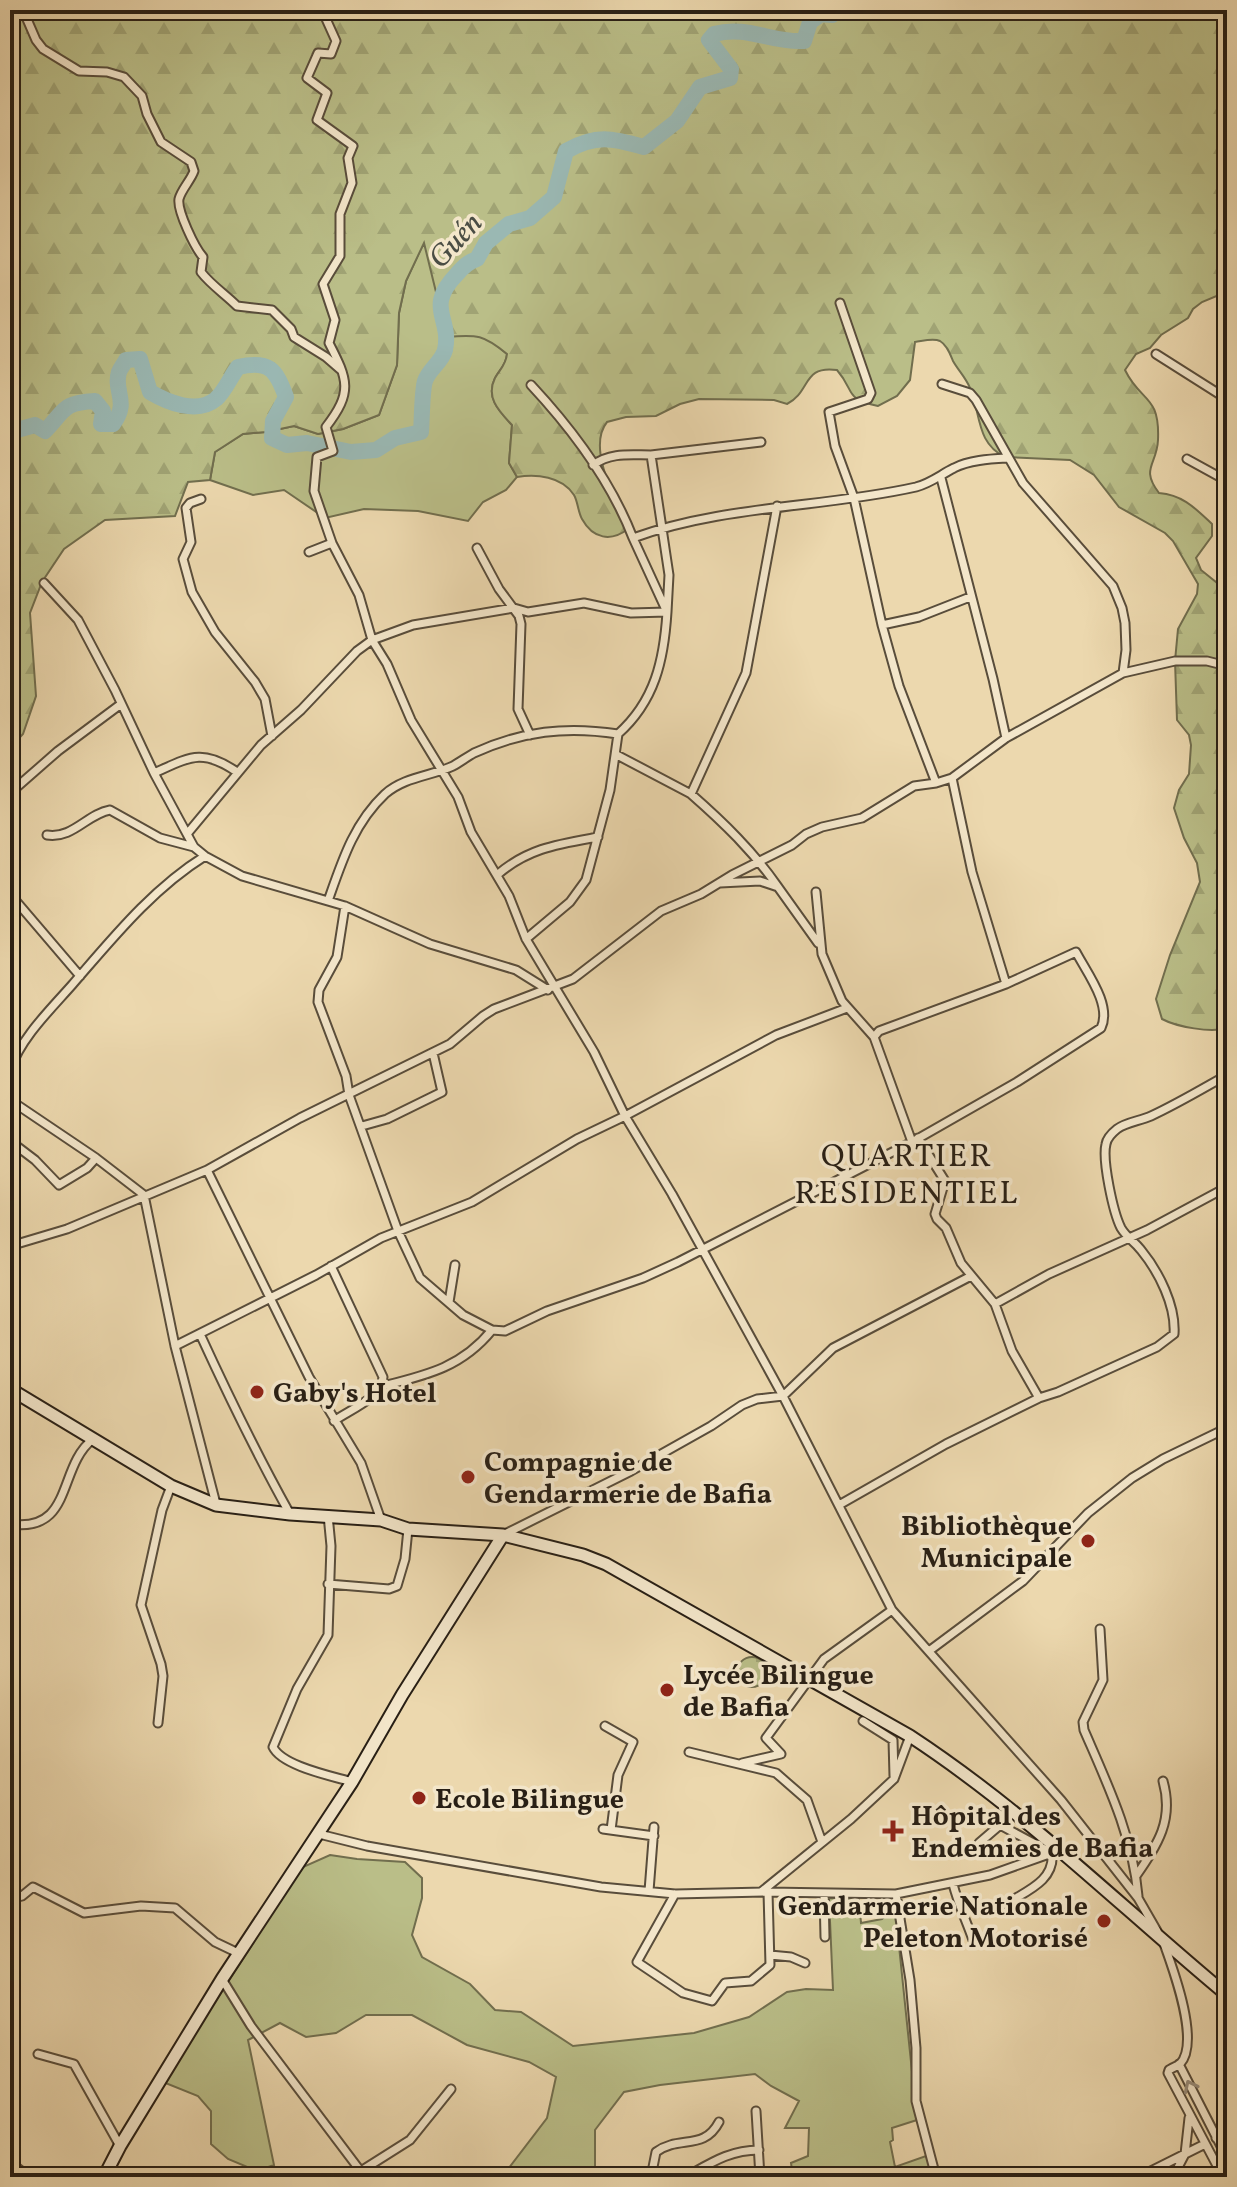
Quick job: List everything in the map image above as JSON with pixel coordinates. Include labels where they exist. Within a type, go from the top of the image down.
[{"type":"main road","points":[[10,1389],[171,1486],[216,1505],[381,1520],[408,1529],[503,1535],[583,1555],[606,1564],[910,1736],[992,1793],[1227,1995]]},
{"type":"main road","points":[[104,2177],[238,1953],[352,1782],[402,1695],[503,1535]]},
{"type":"street","points":[[23,10],[43,49],[79,71],[107,72],[124,77],[142,96],[161,142],[191,162],[194,171],[179,199],[180,210],[192,243],[203,257],[201,272],[207,279],[226,292],[241,308],[272,310],[291,329],[294,337],[326,357],[345,374]]},
{"type":"street","points":[[322,10],[336,41],[331,54],[318,53],[307,78],[327,93],[317,120],[353,146],[348,158],[352,183],[340,214],[340,256],[323,284],[335,320],[329,343],[345,374],[345,395],[326,427],[333,451],[317,457],[314,491],[332,543],[359,595],[372,640],[387,664],[411,720],[458,797],[471,832],[497,875],[552,989],[594,1052],[625,1116],[702,1248],[783,1396],[892,1610],[1061,1800],[1138,1898],[1163,1941],[1176,1976],[1187,2029],[1187,2048],[1179,2064],[1168,2073],[1223,2177]]},
{"type":"street","points":[[840,303],[871,393],[868,399],[829,412],[835,446],[854,498],[899,686],[936,783]]},
{"type":"street","points":[[1156,354],[1227,399]]},
{"type":"street","points":[[942,384],[970,393],[976,400],[1023,483],[1113,586],[1125,623],[1123,673]]},
{"type":"street","points":[[531,385],[563,421],[620,507],[667,612]]},
{"type":"street","points":[[593,465],[612,455],[651,455],[761,442]]},
{"type":"street","points":[[526,939],[570,902],[591,868],[617,755],[618,734],[647,700],[662,665],[670,584],[651,455]]},
{"type":"street","points":[[633,538],[662,528],[777,506],[854,498],[916,487],[941,478],[963,464],[1008,458]]},
{"type":"street","points":[[1187,459],[1227,481]]},
{"type":"street","points":[[941,478],[1006,738]]},
{"type":"street","points":[[201,499],[186,508],[191,542],[183,559],[192,592],[215,632],[265,699],[272,736]]},
{"type":"street","points":[[691,794],[746,673],[777,506]]},
{"type":"street","points":[[309,552],[332,543]]},
{"type":"street","points":[[477,548],[521,624],[518,709],[530,735]]},
{"type":"street","points":[[44,583],[78,620],[154,773],[194,847],[205,856],[242,876],[345,906],[430,944],[524,973],[552,989]]},
{"type":"street","points":[[882,625],[919,617],[970,597]]},
{"type":"street","points":[[187,834],[237,772],[357,651],[372,640],[434,620],[514,608],[528,612],[584,603],[631,613],[667,612]]},
{"type":"street","points":[[10,1246],[67,1229],[207,1170],[300,1118],[450,1044],[494,1009],[573,979],[661,911],[701,894],[822,827],[862,818],[914,786],[952,778],[1006,738],[1123,673],[1175,661],[1207,661],[1227,666]]},
{"type":"street","points":[[10,793],[58,751],[121,704]]},
{"type":"street","points":[[328,901],[353,833],[370,810],[394,787],[491,746],[530,735],[560,729],[618,734]]},
{"type":"street","points":[[617,755],[691,794],[730,828],[760,861],[819,944],[837,992],[847,1008],[874,1037],[915,1140],[945,1181],[935,1214],[937,1219],[946,1228],[954,1249],[971,1276],[995,1304],[1012,1351],[1039,1398]]},
{"type":"street","points":[[154,773],[188,757],[204,756],[222,762],[237,772]]},
{"type":"street","points":[[952,778],[972,872],[1006,984]]},
{"type":"street","points":[[47,835],[67,833],[96,814],[110,810],[160,838],[194,847]]},
{"type":"street","points":[[497,875],[515,859],[551,846],[598,837]]},
{"type":"street","points":[[10,1070],[15,1056],[33,1031],[119,930],[188,867],[205,856]]},
{"type":"street","points":[[718,883],[760,881],[778,887]]},
{"type":"street","points":[[816,892],[819,944]]},
{"type":"street","points":[[10,894],[80,976]]},
{"type":"street","points":[[345,906],[337,957],[318,996],[325,1024],[346,1076],[349,1095],[398,1231],[420,1278],[463,1315],[492,1330],[505,1331],[547,1311],[643,1278],[915,1140],[1035,1070],[1101,1028],[1105,1021],[1098,995],[1076,952],[1006,984],[879,1031],[874,1037]]},
{"type":"street","points":[[175,1346],[398,1231],[472,1202],[577,1139],[776,1035],[847,1008]]},
{"type":"street","points":[[362,1126],[387,1119],[442,1092],[433,1053]]},
{"type":"street","points":[[839,1505],[946,1444],[1039,1398],[1157,1347],[1174,1334],[1174,1313],[1140,1248],[1127,1238],[1117,1218],[1105,1145],[1123,1126],[1167,1109],[1227,1075]]},
{"type":"street","points":[[10,1100],[96,1158],[144,1195],[175,1346],[216,1505]]},
{"type":"street","points":[[10,1141],[35,1160],[59,1185],[87,1168],[96,1158]]},
{"type":"street","points":[[207,1170],[309,1377],[361,1463],[381,1520]]},
{"type":"street","points":[[995,1304],[1049,1274],[1147,1230],[1227,1187]]},
{"type":"street","points":[[1140,1248],[1147,1230]]},
{"type":"street","points":[[449,1302],[455,1265]]},
{"type":"street","points":[[331,1266],[380,1368],[383,1386]]},
{"type":"street","points":[[503,1535],[631,1471],[742,1405],[757,1399],[783,1396],[833,1348],[971,1276]]},
{"type":"street","points":[[334,1421],[376,1394],[383,1386],[453,1365],[477,1349],[492,1330]]},
{"type":"street","points":[[200,1334],[256,1453],[290,1514]]},
{"type":"street","points":[[929,1651],[1023,1581],[1088,1513],[1132,1478],[1227,1428]]},
{"type":"street","points":[[10,1524],[31,1525],[40,1523],[48,1516],[60,1501],[83,1446],[93,1439]]},
{"type":"street","points":[[158,1723],[163,1676],[141,1605],[158,1525],[171,1486]]},
{"type":"street","points":[[328,1515],[331,1546],[328,1635],[297,1689],[273,1747],[279,1756],[293,1763],[352,1782]]},
{"type":"street","points":[[328,1584],[389,1589],[397,1586],[405,1559],[408,1529]]},
{"type":"street","points":[[689,1752],[742,1763],[781,1754],[766,1738],[803,1691],[808,1679],[824,1659],[892,1610]]},
{"type":"street","points":[[1100,1629],[1103,1680],[1083,1722],[1084,1730],[1119,1811],[1136,1876],[1138,1898]]},
{"type":"street","points":[[863,1721],[893,1740],[894,1779]]},
{"type":"street","points":[[605,1726],[633,1742],[618,1775],[607,1830],[654,1832],[649,1891]]},
{"type":"street","points":[[765,1892],[894,1779],[910,1736]]},
{"type":"street","points":[[742,1763],[748,1768],[776,1773],[794,1787],[807,1800],[822,1842]]},
{"type":"street","points":[[1136,1876],[1168,1817],[1168,1799],[1163,1781]]},
{"type":"street","points":[[979,1843],[1000,1825],[1058,1852]]},
{"type":"street","points":[[319,1834],[437,1859],[601,1887],[675,1894],[896,1894],[990,1875],[1058,1852]]},
{"type":"street","points":[[1006,1904],[1047,1876],[1058,1852]]},
{"type":"street","points":[[953,1884],[959,1910],[965,1917],[973,1940]]},
{"type":"street","points":[[10,1899],[22,1896],[33,1887],[84,1913],[141,1906],[175,1908],[196,1929],[238,1953]]},
{"type":"street","points":[[675,1894],[637,1962],[683,1993],[712,2001],[725,1983],[751,1981],[770,1965],[765,1892]]},
{"type":"street","points":[[824,1893],[825,1937]]},
{"type":"street","points":[[896,1894],[916,2039],[916,2101],[936,2177]]},
{"type":"street","points":[[770,1955],[791,1957],[805,1963]]},
{"type":"street","points":[[222,1979],[251,2026],[363,2174],[410,2140],[451,2089]]},
{"type":"street","points":[[38,2054],[74,2064],[120,2146]]},
{"type":"street","points":[[1179,2064],[1227,2158]]},
{"type":"street","points":[[756,2111],[760,2177]]},
{"type":"street","points":[[1173,2177],[1185,2154],[1189,2116]]},
{"type":"street","points":[[656,2177],[653,2167],[656,2152],[672,2145],[706,2138],[719,2122]]},
{"type":"street","points":[[1139,2177],[1185,2154],[1214,2135],[1227,2132]]},
{"type":"street","points":[[691,2174],[727,2154],[759,2150]]},
{"type":"street","points":[[10,2162],[29,2177]]},
{"type":"green space","points":[[10,10],[1227,10],[1227,255],[1219,295],[1202,302],[1188,318],[1161,335],[1150,348],[1136,354],[1125,370],[1156,414],[1158,440],[1150,472],[1153,485],[1159,493],[1182,499],[1212,524],[1212,536],[1196,558],[1201,570],[1216,582],[1227,576],[1227,740],[1221,758],[1227,775],[1227,1028],[1203,1029],[1168,1022],[1162,1019],[1156,999],[1200,882],[1197,863],[1174,808],[1179,790],[1189,774],[1191,745],[1189,735],[1177,720],[1175,661],[1178,629],[1197,594],[1198,584],[1173,541],[1165,533],[1119,507],[1094,475],[1070,460],[1005,457],[996,451],[984,436],[968,384],[946,347],[937,340],[915,342],[910,380],[897,396],[878,406],[855,397],[837,370],[826,370],[812,375],[795,399],[787,404],[774,400],[699,399],[656,416],[626,417],[607,422],[601,433],[602,460],[628,529],[615,536],[603,536],[586,526],[574,495],[563,484],[540,476],[517,477],[509,463],[512,425],[495,404],[492,392],[492,385],[507,354],[480,337],[447,337],[424,243],[406,281],[399,313],[397,365],[379,415],[343,429],[318,434],[294,426],[243,434],[215,452],[210,480],[188,482],[175,516],[105,520],[64,549],[42,582],[30,613],[36,696],[23,734],[10,748]]},
{"type":"green space","points":[[424,242],[474,334],[490,340],[507,354],[492,385],[495,404],[512,425],[509,463],[517,477],[506,490],[483,502],[468,521],[418,511],[364,509],[325,518],[284,490],[253,495],[210,480],[215,452],[243,434],[294,426],[318,434],[343,429],[379,415],[397,365],[399,313],[406,281]]},
{"type":"green space","points":[[752,1657],[763,1661],[767,1672],[763,1683],[752,1687],[741,1683],[737,1672],[741,1661]]},
{"type":"green space","points":[[330,1855],[405,1862],[422,1878],[422,1898],[412,1935],[422,1957],[470,1984],[495,2010],[521,2012],[573,2046],[694,2033],[749,2017],[787,1992],[833,1990],[829,1898],[859,1899],[861,1923],[882,1919],[895,1907],[917,2120],[892,2128],[893,2140],[890,2142],[895,2167],[926,2156],[934,2177],[793,2177],[791,2163],[808,2156],[809,2128],[785,2128],[799,2101],[755,2074],[624,2092],[595,2130],[595,2177],[502,2177],[547,2118],[556,2077],[529,2062],[467,2045],[412,2015],[366,2015],[336,2033],[306,2037],[280,2023],[248,2040],[274,2165],[257,2171],[228,2159],[211,2144],[211,2111],[198,2096],[163,2082],[257,1937],[270,1907],[303,1867]]},
{"type":"waterway","name":"Guén","points":[[10,432],[35,425],[45,431],[70,406],[95,401],[103,411],[101,424],[113,424],[121,403],[119,372],[126,360],[140,359],[150,392],[173,403],[191,406],[208,404],[216,399],[238,367],[257,365],[270,369],[286,397],[273,421],[272,438],[287,445],[307,443],[351,452],[376,450],[395,438],[421,432],[425,381],[445,350],[441,304],[447,286],[464,267],[477,259],[486,243],[509,224],[530,218],[554,197],[566,151],[586,142],[604,139],[644,147],[677,121],[700,87],[730,78],[731,69],[709,40],[714,34],[738,32],[804,41],[810,22],[821,14],[832,15],[834,10]]},
{"type":"place","name":"Gaby's Hotel","points":[[257,1392]]},
{"type":"place","name":"Compagnie de Gendarmerie de Bafia","points":[[468,1477]]},
{"type":"place","name":"Bibliothèque Municipale","points":[[1088,1541]]},
{"type":"place","name":"Lycée Bilingue de Bafia","points":[[667,1690]]},
{"type":"place","name":"Ecole Bilingue","points":[[419,1798]]},
{"type":"place","name":"Hôpital des Endemies de Bafia","points":[[893,1831]]},
{"type":"place","name":"Gendarmerie Nationale Peleton Motorisé","points":[[1104,1921]]},
{"type":"district","name":"QUARTIER RESIDENTIEL","points":[[907,1174]]}]
